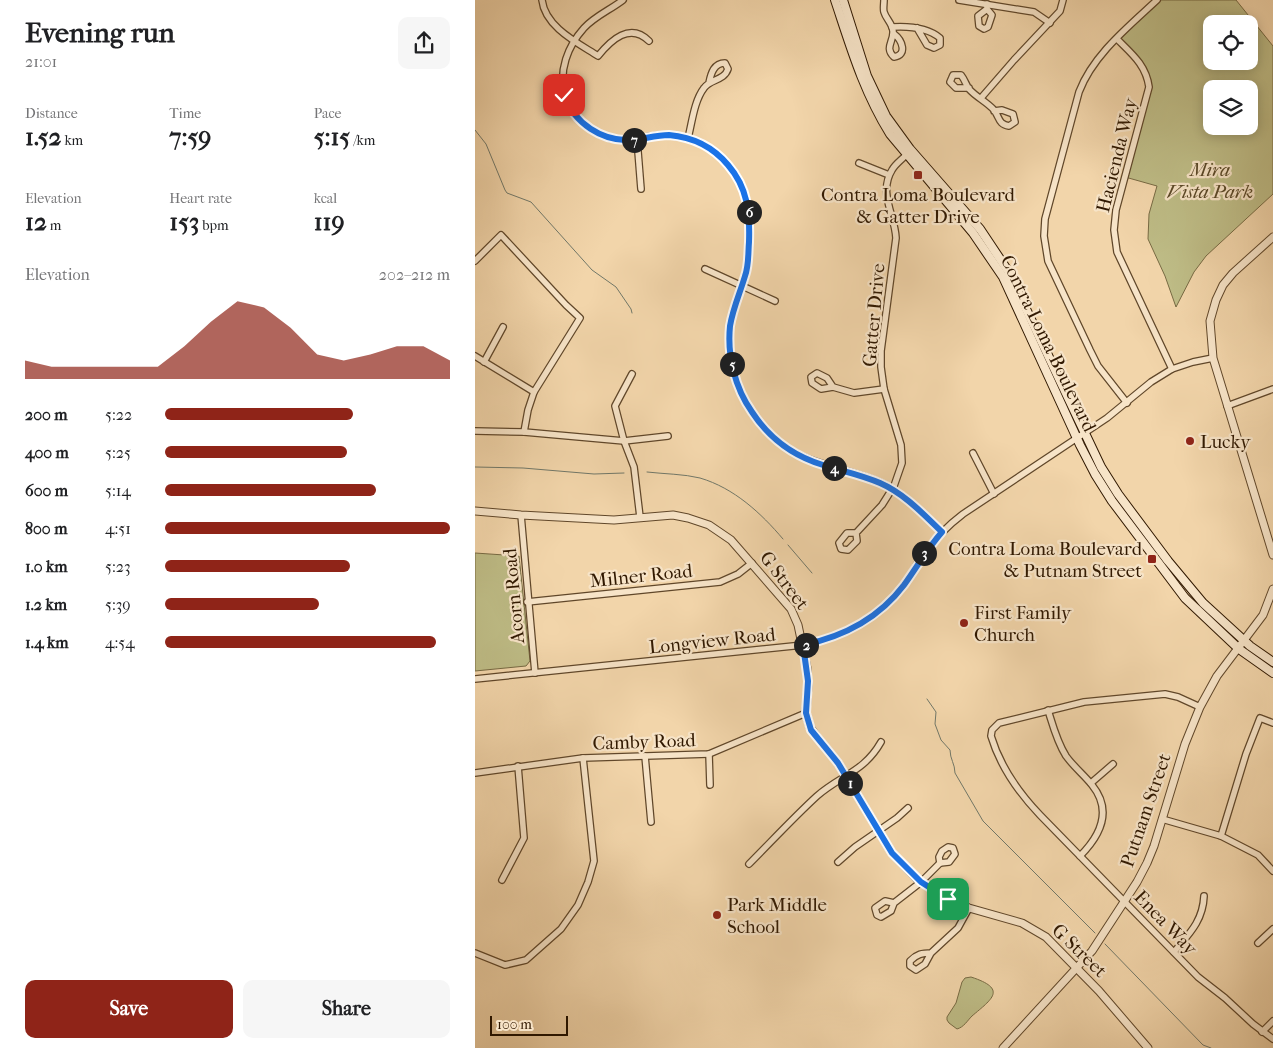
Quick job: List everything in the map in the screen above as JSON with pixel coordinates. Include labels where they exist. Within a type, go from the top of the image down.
[{"type":"main road","name":"Contra Loma Boulevard","points":[[835,0],[869,97],[890,134],[980,229],[1008,271],[1101,467],[1114,488],[1168,561],[1203,603],[1245,641],[1273,662]]},
{"type":"main road","name":"Contra Loma Boulevard","points":[[843,0],[867,76],[886,116],[908,152],[973,233],[1003,277],[1077,438],[1095,474],[1112,501],[1181,593],[1201,615],[1239,649],[1273,673]]},
{"type":"street","points":[[543,0],[543,8],[559,30],[598,56],[615,40],[632,32],[638,33],[649,41]]},
{"type":"street","points":[[623,0],[587,25],[575,40],[566,58],[563,88],[570,108],[582,122],[603,135],[619,140],[663,135],[688,138],[720,156],[735,174],[747,202],[749,223],[747,267],[731,320],[730,354],[739,390],[756,419],[776,440],[801,457],[873,480],[892,489],[916,507],[942,532]]},
{"type":"street","points":[[884,0],[883,12],[893,27],[893,34]]},
{"type":"street","points":[[959,0],[987,7],[1033,12],[1050,22]]},
{"type":"street","points":[[981,98],[1060,11],[1063,0]]},
{"type":"street","points":[[1127,402],[1098,366],[1048,261],[1044,236],[1045,219],[1079,92],[1085,78],[1094,63],[1157,0]]},
{"type":"street","points":[[893,27],[907,26],[917,28]]},
{"type":"street","name":"Hacienda Way","points":[[1117,39],[1141,64],[1148,76],[1149,87],[1116,210],[1114,230],[1117,252],[1172,369]]},
{"type":"street","points":[[688,138],[694,113],[703,89],[709,82]]},
{"type":"street","points":[[969,88],[994,111]]},
{"type":"street","points":[[637,139],[641,189]]},
{"type":"street","points":[[859,163],[889,175],[908,152]]},
{"type":"street","name":"Gatter Drive","points":[[856,533],[882,505],[896,483],[901,468],[902,450],[884,389],[881,367],[881,351],[896,238],[895,226],[886,197],[889,175]]},
{"type":"street","points":[[475,261],[501,235],[580,318],[534,392],[524,432]]},
{"type":"street","points":[[1273,237],[1233,273],[1223,285],[1216,300],[1211,321],[1213,358],[1273,555]]},
{"type":"street","points":[[705,269],[775,301]]},
{"type":"street","points":[[484,362],[503,327]]},
{"type":"street","points":[[475,356],[534,392]]},
{"type":"street","name":"Longview Road","points":[[475,679],[803,645],[821,642],[851,630],[875,614],[900,589],[922,556],[942,532],[963,514],[1077,438],[1151,382],[1172,369],[1213,358]]},
{"type":"street","points":[[632,374],[615,406],[623,441],[634,467],[640,518]]},
{"type":"street","points":[[833,388],[854,393],[884,389]]},
{"type":"street","points":[[1227,406],[1273,389]]},
{"type":"street","points":[[475,431],[524,432],[623,441],[668,436]]},
{"type":"street","points":[[973,454],[994,494]]},
{"type":"street","name":"G Street","points":[[475,511],[521,516],[614,520],[673,515],[709,525],[731,540],[791,610],[798,625],[803,645],[808,681],[806,713],[813,733],[833,756],[847,777],[877,831],[896,859],[921,882],[941,895],[969,908],[1014,920],[1033,929],[1052,943],[1077,968],[1148,1048]]},
{"type":"street","name":"Acorn Road","points":[[521,516],[527,602],[535,673]]},
{"type":"street","name":"Milner Road","points":[[527,602],[720,582],[738,574],[752,563]]},
{"type":"street","name":"Putnam Street","points":[[1007,1047],[1095,946],[1125,901],[1147,863],[1185,744],[1200,707],[1217,676],[1245,641],[1267,608],[1273,589]]},
{"type":"street","points":[[1080,856],[1095,840],[1102,822],[1102,805],[1091,783],[1071,763],[1061,747],[1048,710],[1084,702],[1160,694],[1173,695],[1200,707]]},
{"type":"street","name":"Enea Way","points":[[1048,710],[1003,722],[994,727],[991,736],[1012,780],[1029,804],[1198,977],[1225,998],[1262,1032],[1273,1039]]},
{"type":"street","name":"Camby Road","points":[[475,773],[583,758],[709,754],[806,713]]},
{"type":"street","points":[[1221,836],[1246,754],[1260,718],[1273,723]]},
{"type":"street","points":[[749,864],[817,796],[847,777],[870,759],[881,742]]},
{"type":"street","points":[[709,754],[710,785]]},
{"type":"street","points":[[645,756],[651,822]]},
{"type":"street","points":[[475,953],[505,965],[526,960],[561,929],[578,905],[588,882],[594,861],[583,758]]},
{"type":"street","points":[[1091,783],[1113,764]]},
{"type":"street","points":[[502,880],[524,838],[518,766]]},
{"type":"street","points":[[838,862],[908,808]]},
{"type":"street","points":[[1162,819],[1221,836],[1258,855],[1273,871]]},
{"type":"street","points":[[893,903],[921,882],[940,863]]},
{"type":"street","points":[[1174,952],[1196,926],[1204,908],[1204,896]]},
{"type":"street","points":[[931,953],[958,928],[969,908]]},
{"type":"street","points":[[1258,943],[1273,929]]},
{"type":"street","points":[[1262,1032],[1273,1021]]},
{"type":"green space","name":"Mira Vista Park","points":[[1157,0],[1236,0],[1248,15],[1203,15],[1203,70],[1258,70],[1258,27],[1273,46],[1273,194],[1206,256],[1194,272],[1176,307],[1165,276],[1148,239],[1149,214],[1157,186],[1125,177],[1149,87],[1148,76],[1117,39]]},
{"type":"green space","points":[[475,553],[519,556],[530,661],[526,666],[475,671]]},
{"type":"green space","points":[[971,977],[990,986],[993,990],[993,995],[964,1025],[957,1029],[949,1023],[947,1017],[956,1003],[962,982],[965,978]]},
{"type":"waterway","points":[[475,130],[486,144],[507,193],[531,202],[592,270],[616,287],[632,313]]},
{"type":"waterway","points":[[475,467],[523,468],[594,474],[624,473]]},
{"type":"waterway","points":[[647,472],[681,475],[712,482],[746,502],[783,539]]},
{"type":"waterway","points":[[788,545],[812,573]]},
{"type":"waterway","points":[[927,699],[936,712],[935,724],[941,740],[950,750],[955,773],[983,821],[1095,933]]},
{"type":"waterway","points":[[1105,944],[1203,1045],[1211,1048]]},
{"type":"place","name":"Contra Loma Boulevard & Gatter Drive","points":[[918,175]]},
{"type":"place","name":"Lucky","points":[[1190,441]]},
{"type":"place","name":"Contra Loma Boulevard & Putnam Street","points":[[1152,559]]},
{"type":"place","name":"First Family Church","points":[[964,623]]},
{"type":"place","name":"Park Middle School","points":[[717,915]]},
{"type":"route","points":[[564,95],[577,118],[592,129],[608,137],[619,140],[663,135],[688,138],[720,156],[735,174],[743,189],[749,215],[747,267],[733,312],[730,329],[730,354],[736,381],[750,410],[769,434],[792,452],[809,460],[867,478],[892,489],[916,507],[942,532],[922,556],[897,594],[875,614],[851,630],[821,642],[803,645],[808,681],[806,713],[811,730],[838,763],[883,841],[892,853],[921,882],[948,899]]}]
